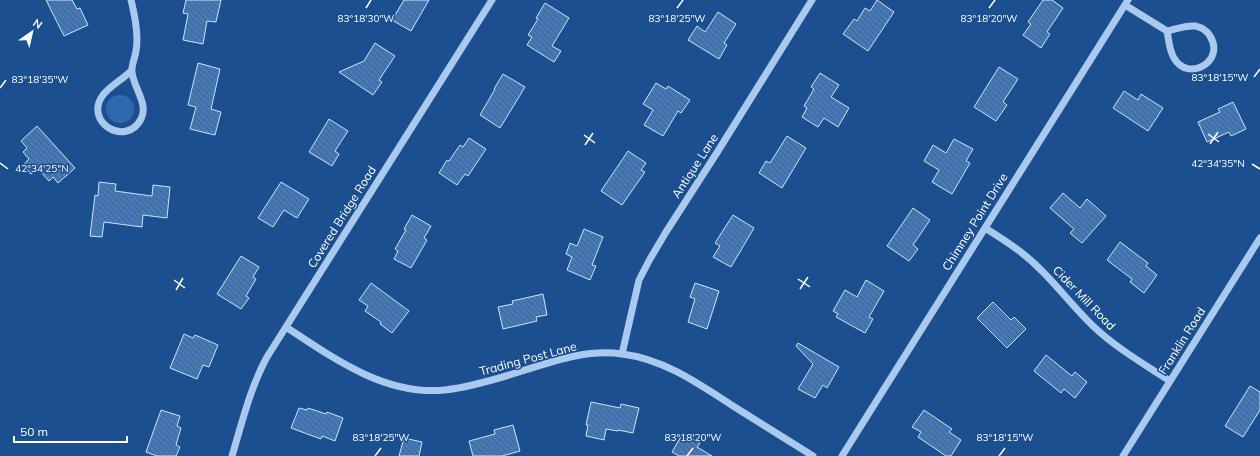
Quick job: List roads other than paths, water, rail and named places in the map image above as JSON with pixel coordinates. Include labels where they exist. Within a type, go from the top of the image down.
[{"type":"street","points":[[131,0],[137,38],[136,51],[131,71],[144,111],[136,125],[130,130],[123,132],[115,131],[104,124],[100,118],[98,111],[99,104],[104,93],[131,71]]},
{"type":"street","name":"Covered Bridge Road","points":[[232,456],[261,368],[492,0]]},
{"type":"street","name":"Antique Lane","points":[[622,354],[639,280],[650,259],[812,0]]},
{"type":"street","points":[[1127,2],[1167,31],[1173,58],[1183,68],[1198,68],[1206,65],[1210,60],[1214,47],[1208,33],[1202,28],[1194,26],[1167,31]]},
{"type":"street","name":"Chimney Point Drive","points":[[842,456],[1127,2]]},
{"type":"street","name":"Cider Mill Road","points":[[985,228],[1008,242],[1026,256],[1093,326],[1106,337],[1127,353],[1170,381]]},
{"type":"street","name":"Franklin Road","points":[[1123,456],[1260,238]]},
{"type":"street","name":"Trading Post Lane","points":[[286,327],[366,375],[401,387],[421,390],[445,390],[470,386],[576,355],[601,353],[622,354],[645,359],[672,369],[813,456]]}]
